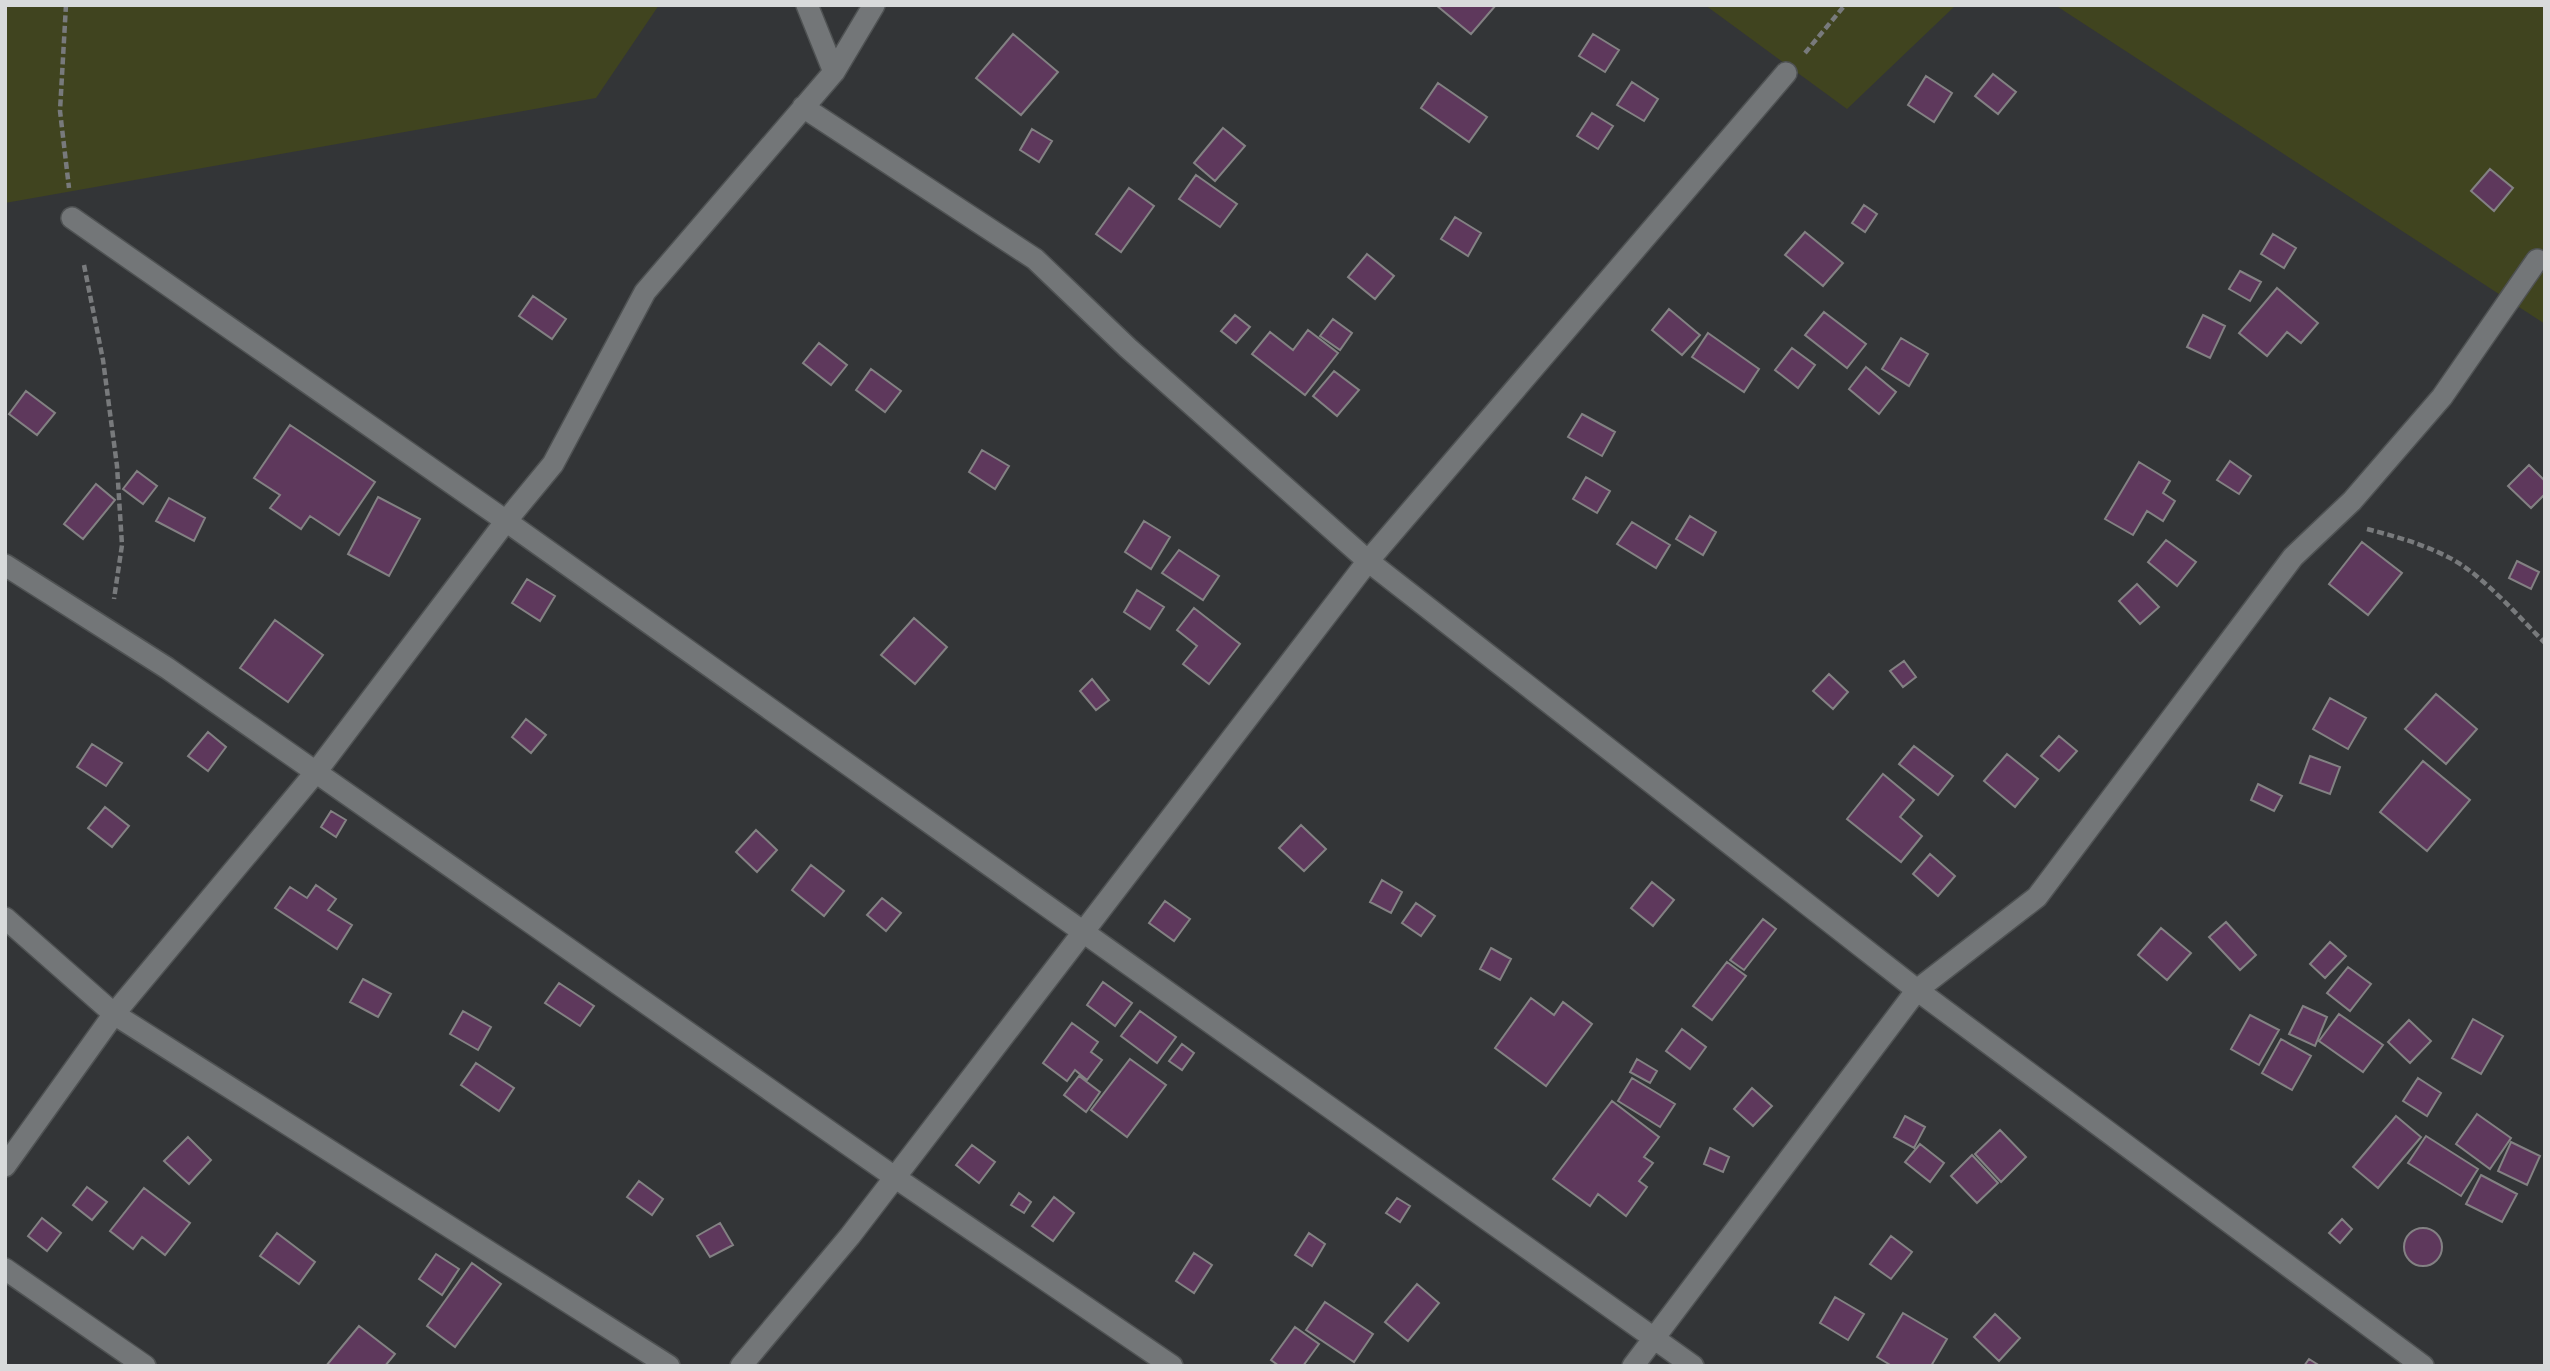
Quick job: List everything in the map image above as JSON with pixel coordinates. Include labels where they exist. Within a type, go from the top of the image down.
[{"type":"street","points":[[807,5],[834,72]]},
{"type":"street","points":[[5,1166],[114,1014],[316,772],[506,521],[553,464],[645,292],[834,72],[874,5]]},
{"type":"street","points":[[741,1366],[850,1236],[893,1176],[1368,561],[1786,73]]},
{"type":"street","points":[[803,107],[1035,259],[1128,348],[1368,561],[1917,990],[2423,1366]]},
{"type":"street","points":[[72,219],[506,521],[1693,1366]]},
{"type":"street","points":[[1633,1366],[1917,990],[2037,897],[2293,557],[2352,501],[2442,397],[2537,260]]},
{"type":"street","points":[[5,565],[110,631],[316,772],[893,1176],[1172,1366]]},
{"type":"street","points":[[5,918],[114,1014],[669,1366]]},
{"type":"street","points":[[5,1269],[145,1366]]},
{"type":"path","points":[[66,5],[60,111],[72,219],[92,299],[117,466],[121,545],[110,631]]},
{"type":"path","points":[[1786,73],[1845,5]]},
{"type":"path","points":[[2352,501],[2364,528],[2401,538],[2450,558],[2483,583],[2545,643]]},
{"type":"green space","points":[[5,5],[659,5],[596,98],[5,203]]},
{"type":"green space","points":[[1705,5],[1956,5],[1847,109]]},
{"type":"green space","points":[[2055,5],[2545,5],[2545,324]]},
{"type":"building","points":[[1436,5],[1496,5],[1471,34]]},
{"type":"building","points":[[1013,34],[1058,72],[1021,115],[976,78]]},
{"type":"building","points":[[1593,34],[1619,50],[1605,72],[1579,56]]},
{"type":"building","points":[[1993,74],[2016,92],[1998,114],[1975,96]]},
{"type":"building","points":[[1926,76],[1952,93],[1934,122],[1908,105]]},
{"type":"building","points":[[1632,82],[1658,99],[1644,121],[1617,105]]},
{"type":"building","points":[[1438,83],[1487,117],[1469,142],[1421,108]]},
{"type":"building","points":[[1592,113],[1613,126],[1598,149],[1577,136]]},
{"type":"building","points":[[1223,128],[1245,146],[1215,181],[1194,163]]},
{"type":"building","points":[[1032,129],[1052,141],[1039,162],[1020,150]]},
{"type":"building","points":[[2490,169],[2513,188],[2494,211],[2471,191]]},
{"type":"building","points":[[1196,175],[1237,204],[1220,227],[1179,199]]},
{"type":"building","points":[[1129,188],[1154,206],[1121,252],[1096,234]]},
{"type":"building","points":[[1864,205],[1877,214],[1865,232],[1852,223]]},
{"type":"building","points":[[1455,217],[1481,233],[1468,256],[1441,239]]},
{"type":"building","points":[[1805,232],[1843,263],[1823,286],[1785,255]]},
{"type":"building","points":[[2273,234],[2296,248],[2284,268],[2261,254]]},
{"type":"building","points":[[1367,254],[1394,276],[1375,299],[1348,277]]},
{"type":"building","points":[[2240,271],[2261,282],[2250,301],[2229,289]]},
{"type":"building","points":[[2277,288],[2318,323],[2301,343],[2287,332],[2267,356],[2239,333]]},
{"type":"building","points":[[533,296],[566,319],[552,339],[519,316]]},
{"type":"building","points":[[1669,309],[1700,335],[1682,355],[1652,330]]},
{"type":"building","points":[[1824,312],[1866,344],[1847,368],[1805,335]]},
{"type":"building","points":[[1235,315],[1250,327],[1236,343],[1221,331]]},
{"type":"building","points":[[2203,315],[2225,326],[2210,358],[2187,347]]},
{"type":"building","points":[[1333,319],[1352,333],[1340,350],[1320,336]]},
{"type":"building","points":[[1308,330],[1338,353],[1305,395],[1252,354],[1270,332],[1293,350]]},
{"type":"building","points":[[1708,333],[1759,369],[1744,392],[1692,357]]},
{"type":"building","points":[[1901,338],[1928,354],[1909,386],[1882,369]]},
{"type":"building","points":[[819,343],[847,365],[831,385],[803,363]]},
{"type":"building","points":[[1792,348],[1815,365],[1798,388],[1775,370]]},
{"type":"building","points":[[1866,367],[1896,392],[1879,414],[1849,389]]},
{"type":"building","points":[[871,369],[901,391],[885,412],[856,390]]},
{"type":"building","points":[[1334,371],[1359,390],[1337,416],[1313,396]]},
{"type":"building","points":[[26,391],[55,413],[37,435],[9,414]]},
{"type":"building","points":[[1582,414],[1615,432],[1602,456],[1568,437]]},
{"type":"building","points":[[290,425],[375,482],[339,535],[310,516],[301,529],[270,508],[280,495],[254,478]]},
{"type":"building","points":[[982,450],[1009,466],[995,489],[969,472]]},
{"type":"building","points":[[2230,461],[2251,476],[2239,494],[2217,480]]},
{"type":"building","points":[[2139,462],[2170,481],[2163,493],[2175,501],[2163,521],[2147,511],[2133,535],[2105,519]]},
{"type":"building","points":[[2529,465],[2545,481],[2545,494],[2531,508],[2508,486]]},
{"type":"building","points":[[137,471],[157,486],[143,504],[123,489]]},
{"type":"building","points":[[1586,477],[1610,491],[1597,513],[1573,499]]},
{"type":"building","points":[[96,484],[115,500],[83,539],[64,524]]},
{"type":"building","points":[[378,497],[420,519],[389,576],[348,554]]},
{"type":"building","points":[[169,498],[205,518],[194,541],[156,521]]},
{"type":"building","points":[[1690,516],[1716,532],[1703,555],[1676,539]]},
{"type":"building","points":[[1144,521],[1170,537],[1151,569],[1125,552]]},
{"type":"building","points":[[1632,522],[1670,545],[1656,568],[1617,544]]},
{"type":"building","points":[[2166,540],[2196,562],[2177,586],[2148,562]]},
{"type":"building","points":[[2362,542],[2402,573],[2368,615],[2329,584]]},
{"type":"building","points":[[1179,550],[1219,576],[1203,600],[1162,573]]},
{"type":"building","points":[[2517,561],[2539,572],[2531,589],[2509,578]]},
{"type":"building","points":[[527,579],[555,596],[540,621],[512,603]]},
{"type":"building","points":[[2137,584],[2159,607],[2140,624],[2119,601]]},
{"type":"building","points":[[1137,590],[1164,607],[1150,629],[1124,612]]},
{"type":"building","points":[[1194,608],[1240,644],[1209,684],[1183,664],[1197,646],[1177,630]]},
{"type":"building","points":[[914,618],[947,647],[915,684],[881,655]]},
{"type":"building","points":[[275,620],[323,655],[288,702],[240,668]]},
{"type":"building","points":[[1904,661],[1916,677],[1903,687],[1890,671]]},
{"type":"building","points":[[1829,674],[1848,692],[1833,709],[1813,691]]},
{"type":"building","points":[[1092,679],[1109,700],[1096,710],[1080,691]]},
{"type":"building","points":[[2436,694],[2477,729],[2446,764],[2405,729]]},
{"type":"building","points":[[2330,698],[2366,718],[2348,749],[2313,729]]},
{"type":"building","points":[[526,719],[546,735],[531,753],[512,737]]},
{"type":"building","points":[[208,732],[226,747],[208,771],[188,756]]},
{"type":"building","points":[[2059,736],[2077,751],[2059,771],[2041,756]]},
{"type":"building","points":[[92,744],[122,763],[106,786],[77,767]]},
{"type":"building","points":[[1914,746],[1953,776],[1938,795],[1899,764]]},
{"type":"building","points":[[2007,754],[2038,779],[2015,807],[1984,781]]},
{"type":"building","points":[[2310,756],[2340,767],[2330,794],[2300,783]]},
{"type":"building","points":[[2423,761],[2470,800],[2427,851],[2380,812]]},
{"type":"building","points":[[1883,774],[1914,800],[1900,817],[1922,836],[1901,862],[1847,819]]},
{"type":"building","points":[[2258,784],[2282,796],[2274,811],[2251,800]]},
{"type":"building","points":[[105,807],[129,826],[112,847],[88,828]]},
{"type":"building","points":[[331,811],[346,820],[336,837],[321,827]]},
{"type":"building","points":[[1301,825],[1326,849],[1304,871],[1279,848]]},
{"type":"building","points":[[756,830],[777,850],[757,872],[736,852]]},
{"type":"building","points":[[1930,854],[1955,876],[1938,896],[1913,874]]},
{"type":"building","points":[[811,865],[844,891],[824,916],[792,890]]},
{"type":"building","points":[[1382,880],[1402,892],[1391,913],[1370,902]]},
{"type":"building","points":[[1652,882],[1674,900],[1653,926],[1631,908]]},
{"type":"building","points":[[316,885],[336,899],[328,910],[352,925],[337,949],[275,908],[290,887],[307,898]]},
{"type":"building","points":[[882,898],[901,913],[886,931],[867,915]]},
{"type":"building","points":[[1165,901],[1190,919],[1174,941],[1149,923]]},
{"type":"building","points":[[1416,903],[1435,916],[1421,936],[1402,923]]},
{"type":"building","points":[[1763,919],[1776,929],[1744,970],[1730,960]]},
{"type":"building","points":[[2226,922],[2256,955],[2240,970],[2209,937]]},
{"type":"building","points":[[2161,928],[2191,953],[2167,980],[2138,955]]},
{"type":"building","points":[[2330,942],[2346,956],[2325,978],[2310,964]]},
{"type":"building","points":[[1491,948],[1511,959],[1500,980],[1480,969]]},
{"type":"building","points":[[1727,962],[1746,976],[1712,1020],[1693,1006]]},
{"type":"building","points":[[2348,967],[2371,984],[2350,1011],[2327,993]]},
{"type":"building","points":[[363,979],[391,994],[378,1017],[350,1002]]},
{"type":"building","points":[[1103,982],[1132,1003],[1115,1026],[1087,1005]]},
{"type":"building","points":[[559,983],[594,1006],[580,1026],[545,1003]]},
{"type":"building","points":[[1531,998],[1554,1015],[1563,1002],[1592,1024],[1546,1086],[1495,1048]]},
{"type":"building","points":[[2303,1006],[2327,1017],[2315,1046],[2289,1034]]},
{"type":"building","points":[[463,1011],[491,1027],[478,1050],[450,1034]]},
{"type":"building","points":[[1140,1011],[1176,1037],[1157,1063],[1121,1036]]},
{"type":"building","points":[[2339,1014],[2383,1045],[2363,1072],[2319,1041]]},
{"type":"building","points":[[2250,1015],[2279,1030],[2259,1065],[2231,1049]]},
{"type":"building","points":[[2473,1019],[2503,1036],[2481,1074],[2452,1058]]},
{"type":"building","points":[[2409,1020],[2431,1041],[2410,1063],[2388,1042]]},
{"type":"building","points":[[1072,1023],[1098,1042],[1091,1052],[1102,1060],[1087,1080],[1075,1070],[1067,1081],[1043,1063]]},
{"type":"building","points":[[1682,1029],[1706,1047],[1690,1069],[1666,1051]]},
{"type":"building","points":[[2281,1039],[2311,1056],[2292,1090],[2262,1073]]},
{"type":"building","points":[[1182,1044],[1194,1053],[1182,1070],[1169,1061]]},
{"type":"building","points":[[1130,1059],[1166,1085],[1127,1137],[1091,1110]]},
{"type":"building","points":[[1637,1059],[1657,1071],[1650,1083],[1630,1072]]},
{"type":"building","points":[[476,1063],[514,1088],[499,1111],[461,1085]]},
{"type":"building","points":[[1079,1076],[1100,1092],[1086,1112],[1064,1095]]},
{"type":"building","points":[[1632,1078],[1675,1104],[1660,1127],[1618,1101]]},
{"type":"building","points":[[2418,1078],[2441,1093],[2427,1116],[2403,1101]]},
{"type":"building","points":[[1752,1088],[1772,1106],[1753,1126],[1734,1109]]},
{"type":"building","points":[[1612,1101],[1659,1137],[1644,1157],[1653,1163],[1639,1181],[1647,1187],[1626,1216],[1598,1194],[1590,1206],[1553,1179]]},
{"type":"building","points":[[2477,1114],[2511,1138],[2490,1169],[2456,1144]]},
{"type":"building","points":[[1905,1116],[1925,1127],[1914,1148],[1894,1137]]},
{"type":"building","points":[[2396,1116],[2421,1137],[2378,1188],[2353,1167]]},
{"type":"building","points":[[2000,1130],[2026,1157],[2001,1182],[1975,1154]]},
{"type":"building","points":[[2426,1136],[2478,1169],[2461,1196],[2408,1163]]},
{"type":"building","points":[[188,1137],[211,1160],[189,1184],[164,1161]]},
{"type":"building","points":[[2511,1142],[2540,1156],[2527,1185],[2498,1171]]},
{"type":"building","points":[[1920,1144],[1944,1163],[1930,1182],[1905,1162]]},
{"type":"building","points":[[972,1145],[995,1162],[979,1183],[956,1165]]},
{"type":"building","points":[[1710,1148],[1729,1157],[1723,1172],[1704,1164]]},
{"type":"building","points":[[1972,1155],[1998,1183],[1977,1203],[1951,1176]]},
{"type":"building","points":[[2481,1175],[2517,1194],[2502,1222],[2466,1204]]},
{"type":"building","points":[[639,1181],[663,1199],[652,1215],[627,1197]]},
{"type":"building","points":[[87,1187],[107,1202],[92,1220],[73,1205]]},
{"type":"building","points":[[144,1188],[190,1223],[165,1255],[142,1237],[133,1249],[110,1231]]},
{"type":"building","points":[[1019,1193],[1031,1202],[1024,1213],[1011,1205]]},
{"type":"building","points":[[1054,1197],[1074,1213],[1053,1241],[1032,1226]]},
{"type":"building","points":[[1397,1198],[1410,1206],[1400,1222],[1386,1213]]},
{"type":"building","points":[[42,1218],[61,1233],[47,1251],[28,1236]]},
{"type":"building","points":[[2342,1219],[2352,1229],[2340,1243],[2329,1233]]},
{"type":"building","points":[[720,1223],[733,1245],[710,1257],[697,1236]]},
{"type":"building","points":[[2423,1228],[2436,1234],[2442,1247],[2436,1260],[2423,1266],[2410,1260],[2404,1247],[2410,1234]]},
{"type":"building","points":[[277,1233],[315,1262],[299,1284],[260,1256]]},
{"type":"building","points":[[1309,1233],[1325,1244],[1312,1266],[1295,1255]]},
{"type":"building","points":[[1891,1236],[1912,1252],[1891,1279],[1870,1264]]},
{"type":"building","points":[[1194,1253],[1212,1265],[1194,1293],[1176,1281]]},
{"type":"building","points":[[436,1254],[459,1269],[442,1295],[419,1279]]},
{"type":"building","points":[[472,1263],[501,1284],[455,1347],[427,1326]]},
{"type":"building","points":[[1417,1284],[1439,1303],[1408,1341],[1385,1322]]},
{"type":"building","points":[[1835,1297],[1864,1314],[1848,1340],[1820,1323]]},
{"type":"building","points":[[1325,1302],[1373,1334],[1354,1362],[1306,1330]]},
{"type":"building","points":[[1903,1313],[1947,1339],[1931,1366],[1892,1366],[1877,1357]]},
{"type":"building","points":[[1995,1314],[2020,1338],[1999,1361],[1974,1337]]},
{"type":"building","points":[[359,1326],[395,1354],[385,1366],[326,1366]]},
{"type":"building","points":[[1295,1327],[1319,1344],[1303,1366],[1279,1366],[1271,1360]]},
{"type":"building","points":[[2309,1359],[2320,1366],[2304,1366]]}]
